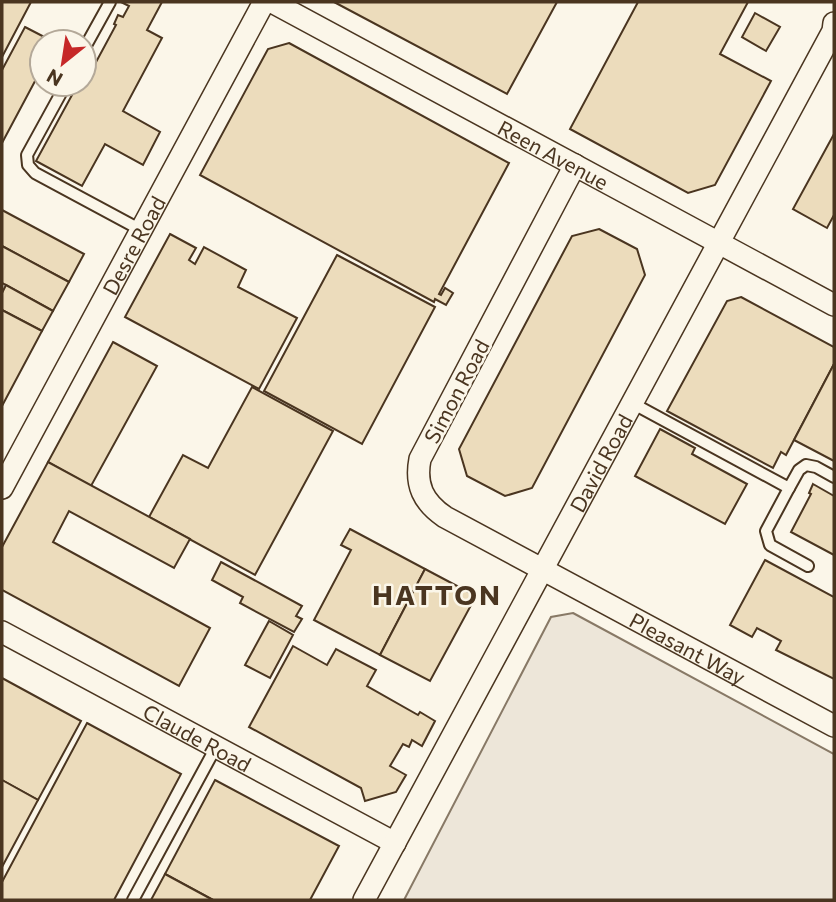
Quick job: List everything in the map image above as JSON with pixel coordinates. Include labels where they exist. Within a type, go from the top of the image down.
[{"type":"street","name":"Desre Road","points":[[2,488],[264,2]]},
{"type":"street","name":"Reen Avenue","points":[[272,2],[834,305]]},
{"type":"street","name":"David Road","points":[[363,900],[833,31],[834,23]]},
{"type":"street","name":"Simon Road","points":[[542,569],[435,510],[421,492],[418,470],[425,449],[575,165]]},
{"type":"street","name":"Pleasant Way","points":[[542,569],[834,726]]},
{"type":"street","name":"Claude Road","points":[[2,632],[395,843]]},
{"type":"lane","points":[[96,28],[110,2]]},
{"type":"lane","points":[[58,98],[27,155],[28,165],[35,173],[141,230]]},
{"type":"lane","points":[[632,403],[789,488]]},
{"type":"lane","points":[[808,566],[770,545],[766,531],[799,470],[806,465],[816,467],[834,477]]},
{"type":"lane","points":[[133,900],[216,747]]},
{"type":"shaded area","points":[[573,613],[834,754],[834,900],[404,900],[551,617]]},
{"type":"building","points":[[2,2],[31,2],[2,57]]},
{"type":"building","points":[[121,2],[162,2],[147,30],[162,38],[123,111],[160,132],[143,165],[105,144],[82,186],[36,161],[70,98],[98,98],[98,58],[116,25],[114,24],[118,15],[123,17],[129,6]]},
{"type":"building","points":[[334,2],[557,2],[507,94]]},
{"type":"building","points":[[638,2],[748,2],[720,54],[771,81],[715,185],[688,193],[570,129]]},
{"type":"building","points":[[755,13],[780,27],[766,51],[742,37]]},
{"type":"building","points":[[25,27],[28,29],[28,94],[2,143],[2,70]]},
{"type":"building","points":[[289,43],[509,163],[439,294],[441,295],[445,288],[453,293],[446,305],[435,299],[434,302],[200,175],[268,49]]},
{"type":"building","points":[[834,134],[834,215],[827,228],[793,209]]},
{"type":"building","points":[[2,210],[84,254],[69,282],[2,246]]},
{"type":"building","points":[[599,229],[637,249],[645,275],[532,488],[505,496],[467,476],[459,449],[572,236]]},
{"type":"building","points":[[170,234],[196,248],[189,260],[195,264],[204,247],[246,270],[238,287],[297,318],[259,389],[125,317]]},
{"type":"building","points":[[2,246],[69,282],[53,311],[2,283]]},
{"type":"building","points":[[337,255],[435,307],[362,444],[264,391]]},
{"type":"building","points":[[6,285],[53,311],[42,331],[2,310],[2,293]]},
{"type":"building","points":[[741,297],[834,347],[834,364],[786,455],[781,452],[773,468],[667,411],[727,301]]},
{"type":"building","points":[[2,310],[42,331],[2,406]]},
{"type":"building","points":[[113,342],[157,366],[91,486],[48,462]]},
{"type":"building","points":[[834,364],[834,461],[794,440]]},
{"type":"building","points":[[252,387],[333,431],[255,575],[149,517],[183,455],[208,468]]},
{"type":"building","points":[[660,429],[695,448],[692,454],[747,484],[725,524],[635,476]]},
{"type":"building","points":[[48,462],[190,539],[174,568],[69,511],[53,542],[210,628],[179,686],[2,590],[2,547]]},
{"type":"building","points":[[813,484],[834,496],[834,555],[791,532],[811,494],[809,493]]},
{"type":"building","points":[[350,529],[425,569],[380,655],[314,620],[351,550],[341,545]]},
{"type":"building","points":[[765,560],[834,597],[834,679],[776,650],[781,641],[757,628],[752,637],[730,625]]},
{"type":"building","points":[[221,562],[302,606],[296,616],[302,619],[294,632],[240,603],[243,597],[212,580]]},
{"type":"building","points":[[425,569],[476,596],[430,681],[380,655]]},
{"type":"building","points":[[269,621],[293,635],[270,678],[245,665]]},
{"type":"building","points":[[293,646],[327,665],[336,649],[376,670],[367,686],[418,715],[420,712],[435,721],[422,746],[412,740],[409,747],[403,744],[390,766],[406,775],[396,792],[365,801],[361,788],[249,727]]},
{"type":"building","points":[[2,678],[81,721],[38,800],[2,780]]},
{"type":"building","points":[[87,723],[181,774],[114,900],[2,900],[2,882]]},
{"type":"building","points":[[2,780],[38,800],[2,867]]},
{"type":"building","points":[[215,780],[339,846],[310,900],[213,900],[165,874]]},
{"type":"building","points":[[165,874],[213,900],[151,900]]},
{"type":"district","name":"HATTON","points":[[437,594]]}]
